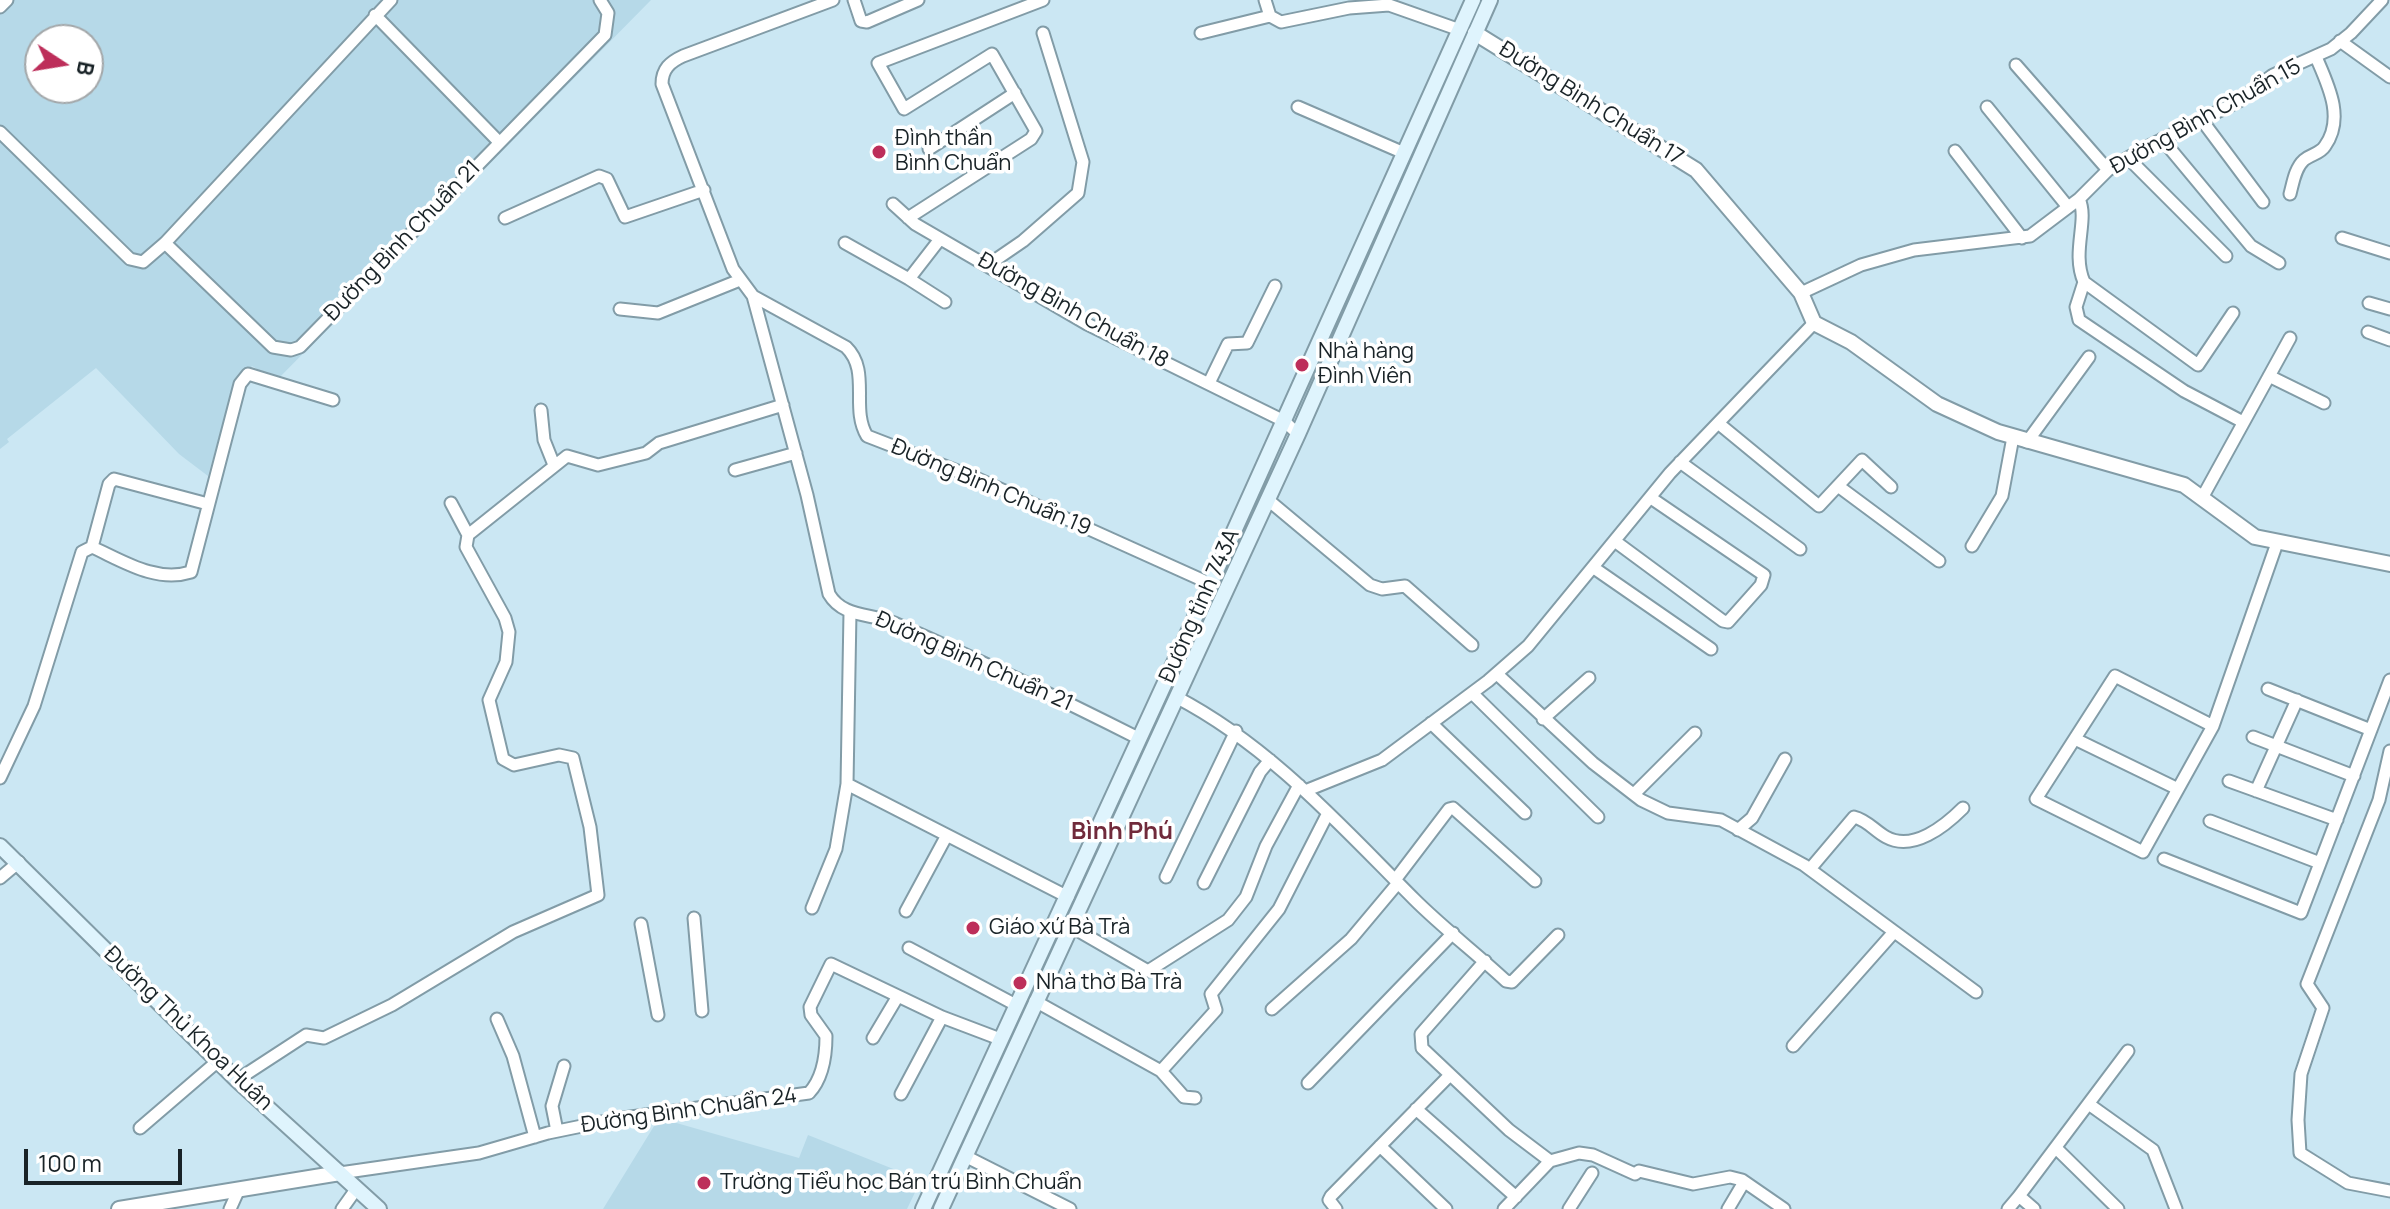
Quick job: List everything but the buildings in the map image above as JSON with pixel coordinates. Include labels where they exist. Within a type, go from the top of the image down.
[{"type":"main road","name":"Đường tỉnh 743A","points":[[923,1209],[1016,1005],[1070,926],[1298,434],[1467,32],[1473,0]]},
{"type":"main road","name":"Đường tỉnh 743A","points":[[941,1209],[1035,1001],[1038,976],[1068,897],[1404,153],[1467,32],[1490,0]]},
{"type":"main road","name":"Đường Thủ Khoa Huân","points":[[0,846],[237,1080],[379,1209]]},
{"type":"street","points":[[0,7],[7,0]]},
{"type":"street","points":[[0,132],[130,259],[143,262],[165,243],[391,0]]},
{"type":"street","name":"Đường Bình Chuẩn 21","points":[[165,243],[273,347],[291,350],[300,347],[605,35],[608,13],[600,0]]},
{"type":"street","points":[[753,296],[740,280],[662,84],[665,70],[683,56],[833,0]]},
{"type":"street","points":[[854,0],[861,21],[867,22],[918,0]]},
{"type":"street","points":[[1002,0],[1008,12]]},
{"type":"street","points":[[908,218],[1035,135],[992,54],[904,109],[878,63],[1043,0]]},
{"type":"street","points":[[1265,0],[1270,16]]},
{"type":"street","name":"Đường Bình Chuẩn 15","points":[[1801,293],[1861,265],[1914,250],[2022,238],[2040,230],[2079,199],[2108,170],[2239,101],[2273,75],[2316,57],[2340,41],[2382,0]]},
{"type":"street","points":[[1201,33],[1270,16],[1281,22],[1349,8],[1389,5],[1467,32]]},
{"type":"street","points":[[375,15],[499,142]]},
{"type":"street","name":"Đường Bình Chuẩn 17","points":[[1467,32],[1696,170],[1801,293],[1814,323]]},
{"type":"street","points":[[988,265],[1023,241],[1078,193],[1081,181],[1083,162],[1043,33]]},
{"type":"street","points":[[2340,41],[2390,77]]},
{"type":"street","points":[[2290,194],[2295,173],[2304,160],[2326,146],[2332,129],[2332,95],[2316,57]]},
{"type":"street","points":[[2016,65],[2108,170]]},
{"type":"street","points":[[929,149],[1015,93]]},
{"type":"street","points":[[1298,107],[1404,153]]},
{"type":"street","points":[[1987,107],[2068,207]]},
{"type":"street","points":[[2201,119],[2263,202]]},
{"type":"street","points":[[2162,139],[2251,246],[2279,263]]},
{"type":"street","points":[[1955,151],[2022,238]]},
{"type":"street","points":[[2128,158],[2226,256]]},
{"type":"street","points":[[505,218],[599,176],[607,179],[625,217],[704,190]]},
{"type":"street","points":[[2079,199],[2083,208],[2077,267],[2084,282],[2198,365],[2233,313]]},
{"type":"street","name":"Đường Bình Chuẩn 18","points":[[893,204],[940,239],[1087,324],[1284,421],[1298,434]]},
{"type":"street","points":[[2342,238],[2390,253]]},
{"type":"street","points":[[909,279],[940,239]]},
{"type":"street","points":[[845,243],[945,302]]},
{"type":"street","points":[[620,309],[658,313],[740,280]]},
{"type":"street","points":[[2084,282],[2076,307],[2079,320],[2184,391],[2243,422]]},
{"type":"street","points":[[1209,383],[1228,344],[1247,343],[1275,286]]},
{"type":"street","name":"Đường Bình Chuẩn 21","points":[[753,296],[796,453],[829,594],[836,605],[850,612],[877,616],[939,643],[1140,739]]},
{"type":"street","name":"Đường Bình Chuẩn 19","points":[[753,296],[846,347],[854,355],[859,364],[860,420],[867,436],[978,479],[1211,584]]},
{"type":"street","points":[[2369,303],[2390,309]]},
{"type":"street","points":[[1070,926],[1148,971],[1228,920],[1246,897],[1266,846],[1302,788],[1382,760],[1497,674],[1528,646],[1680,462],[1814,323],[1851,342],[1937,404],[2020,439],[2161,476],[2184,485],[2238,528],[2277,543],[2390,564]]},
{"type":"street","points":[[2368,332],[2390,340]]},
{"type":"street","points":[[2202,498],[2290,338]]},
{"type":"street","points":[[1972,546],[2002,496],[2020,439],[2089,357]]},
{"type":"street","points":[[92,547],[153,574],[177,576],[191,572],[240,384],[248,374],[333,400]]},
{"type":"street","points":[[2269,376],[2324,403]]},
{"type":"street","points":[[468,535],[567,456],[598,465],[646,453],[659,443],[783,405]]},
{"type":"street","points":[[541,410],[544,440],[554,465]]},
{"type":"street","points":[[1718,423],[1819,506],[1862,460],[1891,487]]},
{"type":"street","points":[[735,470],[796,453]]},
{"type":"street","points":[[1680,462],[1800,549]]},
{"type":"street","points":[[0,778],[34,706],[82,552],[92,547],[109,484],[114,479],[208,504]]},
{"type":"street","points":[[1838,486],[1939,561]]},
{"type":"street","points":[[1616,542],[1723,621],[1728,622],[1761,585],[1764,575],[1651,498]]},
{"type":"street","points":[[1267,499],[1370,585],[1382,589],[1405,586],[1472,645]]},
{"type":"street","points":[[237,1080],[306,1035],[324,1038],[392,1005],[513,932],[598,895],[590,827],[573,758],[559,755],[514,765],[503,759],[489,700],[506,662],[509,632],[505,618],[466,547],[468,535],[451,503]]},
{"type":"street","points":[[2213,726],[2115,676],[2036,799],[2143,852],[2213,726],[2277,543]]},
{"type":"street","points":[[1594,568],[1711,649]]},
{"type":"street","points":[[812,908],[836,849],[847,784],[850,612]]},
{"type":"street","points":[[1497,674],[1543,719],[1634,794],[1668,813],[1721,820],[1810,869],[1976,992]]},
{"type":"street","points":[[1543,719],[1589,678]]},
{"type":"street","points":[[2164,859],[2301,913],[2390,680]]},
{"type":"street","points":[[2268,689],[2371,730]]},
{"type":"street","points":[[1472,693],[1598,817]]},
{"type":"street","points":[[1176,697],[1236,731],[1302,788],[1453,933],[1512,982],[1558,935]]},
{"type":"street","points":[[2256,791],[2297,700]]},
{"type":"street","points":[[1431,723],[1525,813]]},
{"type":"street","points":[[1166,877],[1236,731]]},
{"type":"street","points":[[1634,794],[1695,733]]},
{"type":"street","points":[[2253,737],[2354,776]]},
{"type":"street","points":[[2075,739],[2178,789]]},
{"type":"street","points":[[2390,751],[2379,800],[2307,984],[2323,1008],[2301,1074],[2298,1120],[2300,1153],[2348,1183],[2390,1191]]},
{"type":"street","points":[[1738,830],[1752,818],[1785,759]]},
{"type":"street","points":[[1204,883],[1260,772],[1270,760]]},
{"type":"street","points":[[2229,781],[2337,820]]},
{"type":"street","points":[[847,784],[1068,897]]},
{"type":"street","points":[[1272,1009],[1351,939],[1397,882],[1449,809],[1453,808],[1535,881]]},
{"type":"street","points":[[1810,869],[1854,817],[1888,839],[1907,842],[1947,824],[1963,808]]},
{"type":"street","points":[[1161,1071],[1217,1007],[1211,994],[1279,909],[1328,813]]},
{"type":"street","points":[[2210,821],[2320,863]]},
{"type":"street","points":[[906,911],[947,835]]},
{"type":"street","points":[[0,878],[19,862]]},
{"type":"street","points":[[694,918],[702,1011]]},
{"type":"street","points":[[641,924],[658,1015]]},
{"type":"street","points":[[1793,1046],[1894,932]]},
{"type":"street","points":[[1308,1083],[1453,933]]},
{"type":"street","points":[[909,948],[1016,1005]]},
{"type":"street","points":[[1485,961],[1421,1034],[1422,1048],[1509,1130],[1550,1161]]},
{"type":"street","name":"Đường Bình Chuẩn 24","points":[[340,1173],[479,1153],[557,1131],[616,1119],[809,1093],[817,1084],[823,1067],[826,1036],[811,1015],[810,1007],[831,964],[942,1017],[1000,1039]]},
{"type":"street","points":[[873,1038],[898,996]]},
{"type":"street","points":[[1035,1001],[1161,1071],[1184,1097],[1195,1098]]},
{"type":"street","points":[[901,1094],[942,1017]]},
{"type":"street","points":[[497,1019],[513,1056],[535,1137]]},
{"type":"street","points":[[2008,1209],[2057,1149],[2128,1051]]},
{"type":"street","points":[[140,1128],[218,1061]]},
{"type":"street","points":[[557,1131],[552,1106],[564,1066]]},
{"type":"street","points":[[1336,1209],[1329,1200],[1331,1196],[1449,1076]]},
{"type":"street","points":[[2090,1105],[2153,1150],[2176,1209]]},
{"type":"street","points":[[1416,1109],[1516,1197]]},
{"type":"street","points":[[1380,1146],[1446,1209]]},
{"type":"street","points":[[2057,1149],[2118,1209]]},
{"type":"street","points":[[1504,1209],[1550,1161],[1579,1153],[1635,1174],[1639,1171],[1693,1184],[1730,1177],[1744,1182],[1784,1209]]},
{"type":"street","points":[[965,1156],[1070,1209]]},
{"type":"street","points":[[119,1209],[340,1173]]},
{"type":"street","points":[[1569,1209],[1592,1173]]},
{"type":"street","points":[[1728,1209],[1744,1182]]},
{"type":"street","points":[[342,1209],[357,1188]]},
{"type":"street","points":[[230,1209],[239,1189]]},
{"type":"street","points":[[2019,1196],[2034,1209]]},
{"type":"shaded area","points":[[0,0],[651,0],[276,381],[252,366],[243,383],[235,380],[208,476],[179,454],[96,368],[7,439],[9,442],[0,449]]},
{"type":"shaded area","name":"Trường Tiểu học Bán trú Bình Chuẩn","points":[[659,1118],[799,1158],[808,1135],[921,1180],[907,1209],[603,1209]]},
{"type":"place","name":"Đình thần Bình Chuẩn","points":[[879,152]]},
{"type":"place","name":"Nhà hàng Đình Viên","points":[[1302,365]]},
{"type":"place","name":"Giáo xứ Bà Trà","points":[[973,928]]},
{"type":"place","name":"Nhà thờ Bà Trà","points":[[1020,983]]},
{"type":"place","name":"Trường Tiểu học Bán trú Bình Chuẩn","points":[[704,1183]]},
{"type":"district","name":"Bình Phú","points":[[1122,832]]}]
